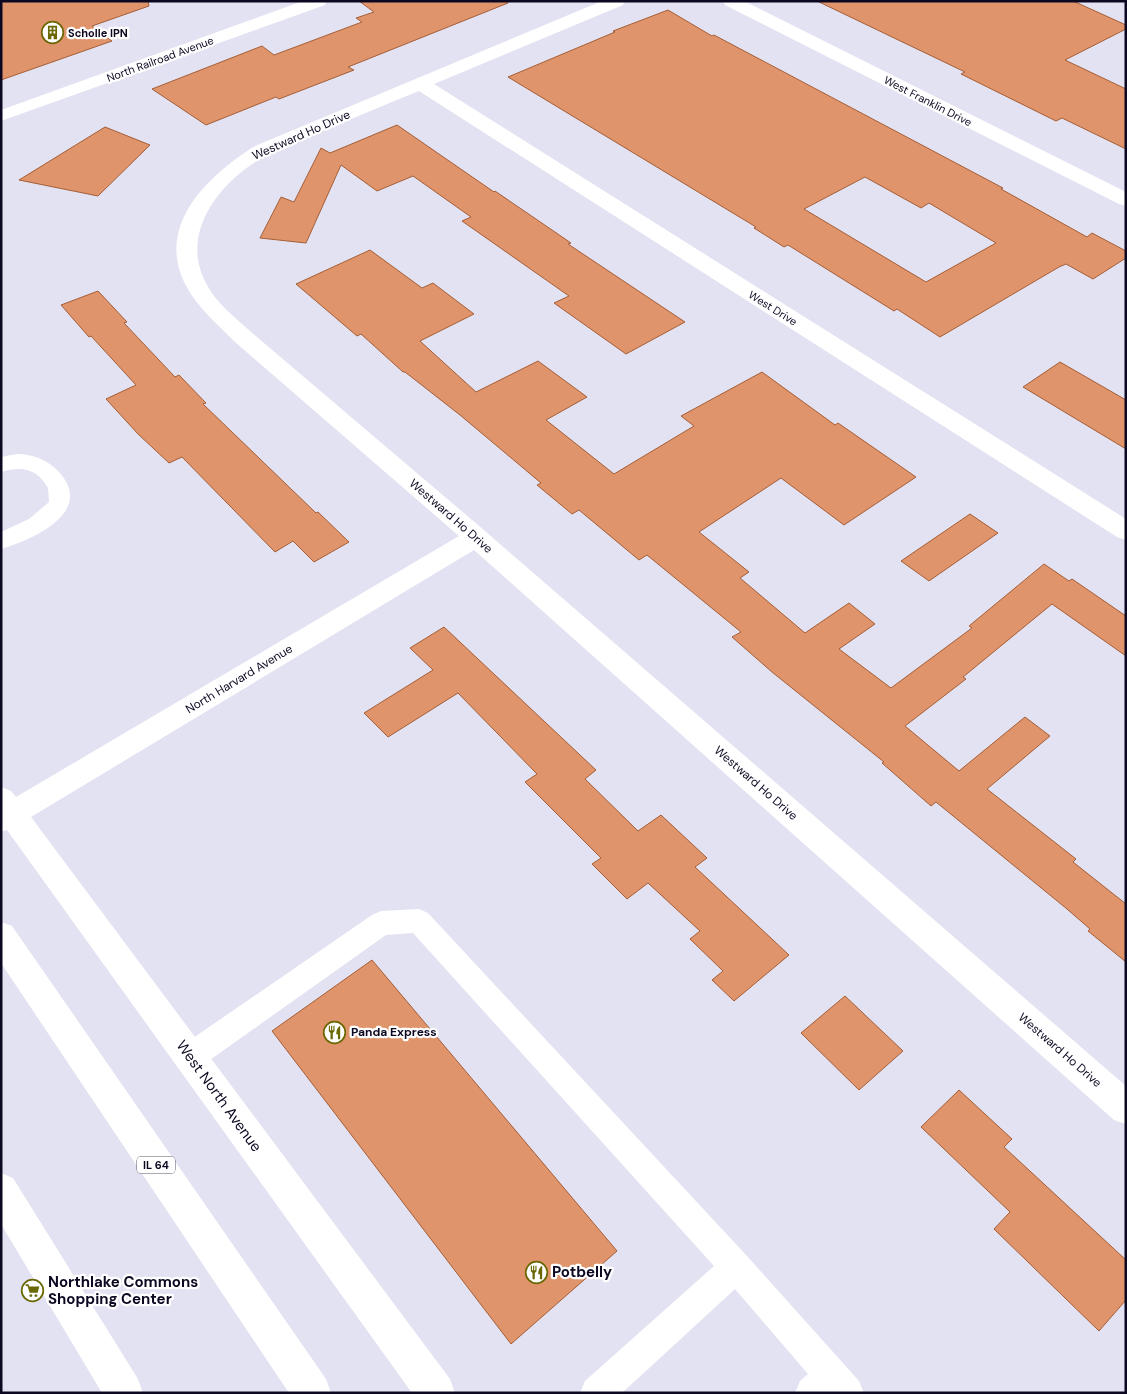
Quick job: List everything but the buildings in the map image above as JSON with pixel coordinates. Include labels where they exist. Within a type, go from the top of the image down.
[{"type":"street","name":"North Railroad Avenue","points":[[1,116],[319,1]]},
{"type":"street","name":"Westward Ho Drive","points":[[617,1],[262,150],[238,165],[216,184],[203,199],[194,216],[187,239],[188,263],[194,282],[218,313],[1126,1108]]},
{"type":"street","name":"West Franklin Drive","points":[[731,1],[1126,200]]},
{"type":"street","name":"West Drive","points":[[420,84],[1126,531]]},
{"type":"street","name":"North Harvard Avenue","points":[[5,811],[476,538]]},
{"type":"street","name":"West North Avenue","points":[[5,811],[190,1057],[436,1393]]},
{"type":"street","name":"IL 64","points":[[1,936],[312,1393]]},
{"type":"street","points":[[1,1190],[124,1393]]},
{"type":"lane","points":[[1,465],[19,461],[30,462],[41,468],[58,485],[62,493],[56,510],[49,516],[1,541]]},
{"type":"lane","points":[[190,1057],[381,923],[420,921],[736,1267],[830,1387]]},
{"type":"lane","points":[[597,1393],[736,1267]]},
{"type":"place","name":"Scholle IPN","points":[[52,33]]},
{"type":"place","name":"Panda Express","points":[[335,1032]]},
{"type":"place","name":"Potbelly","points":[[536,1272]]},
{"type":"place","name":"Northlake Commons Shopping Center","points":[[32,1291]]}]
